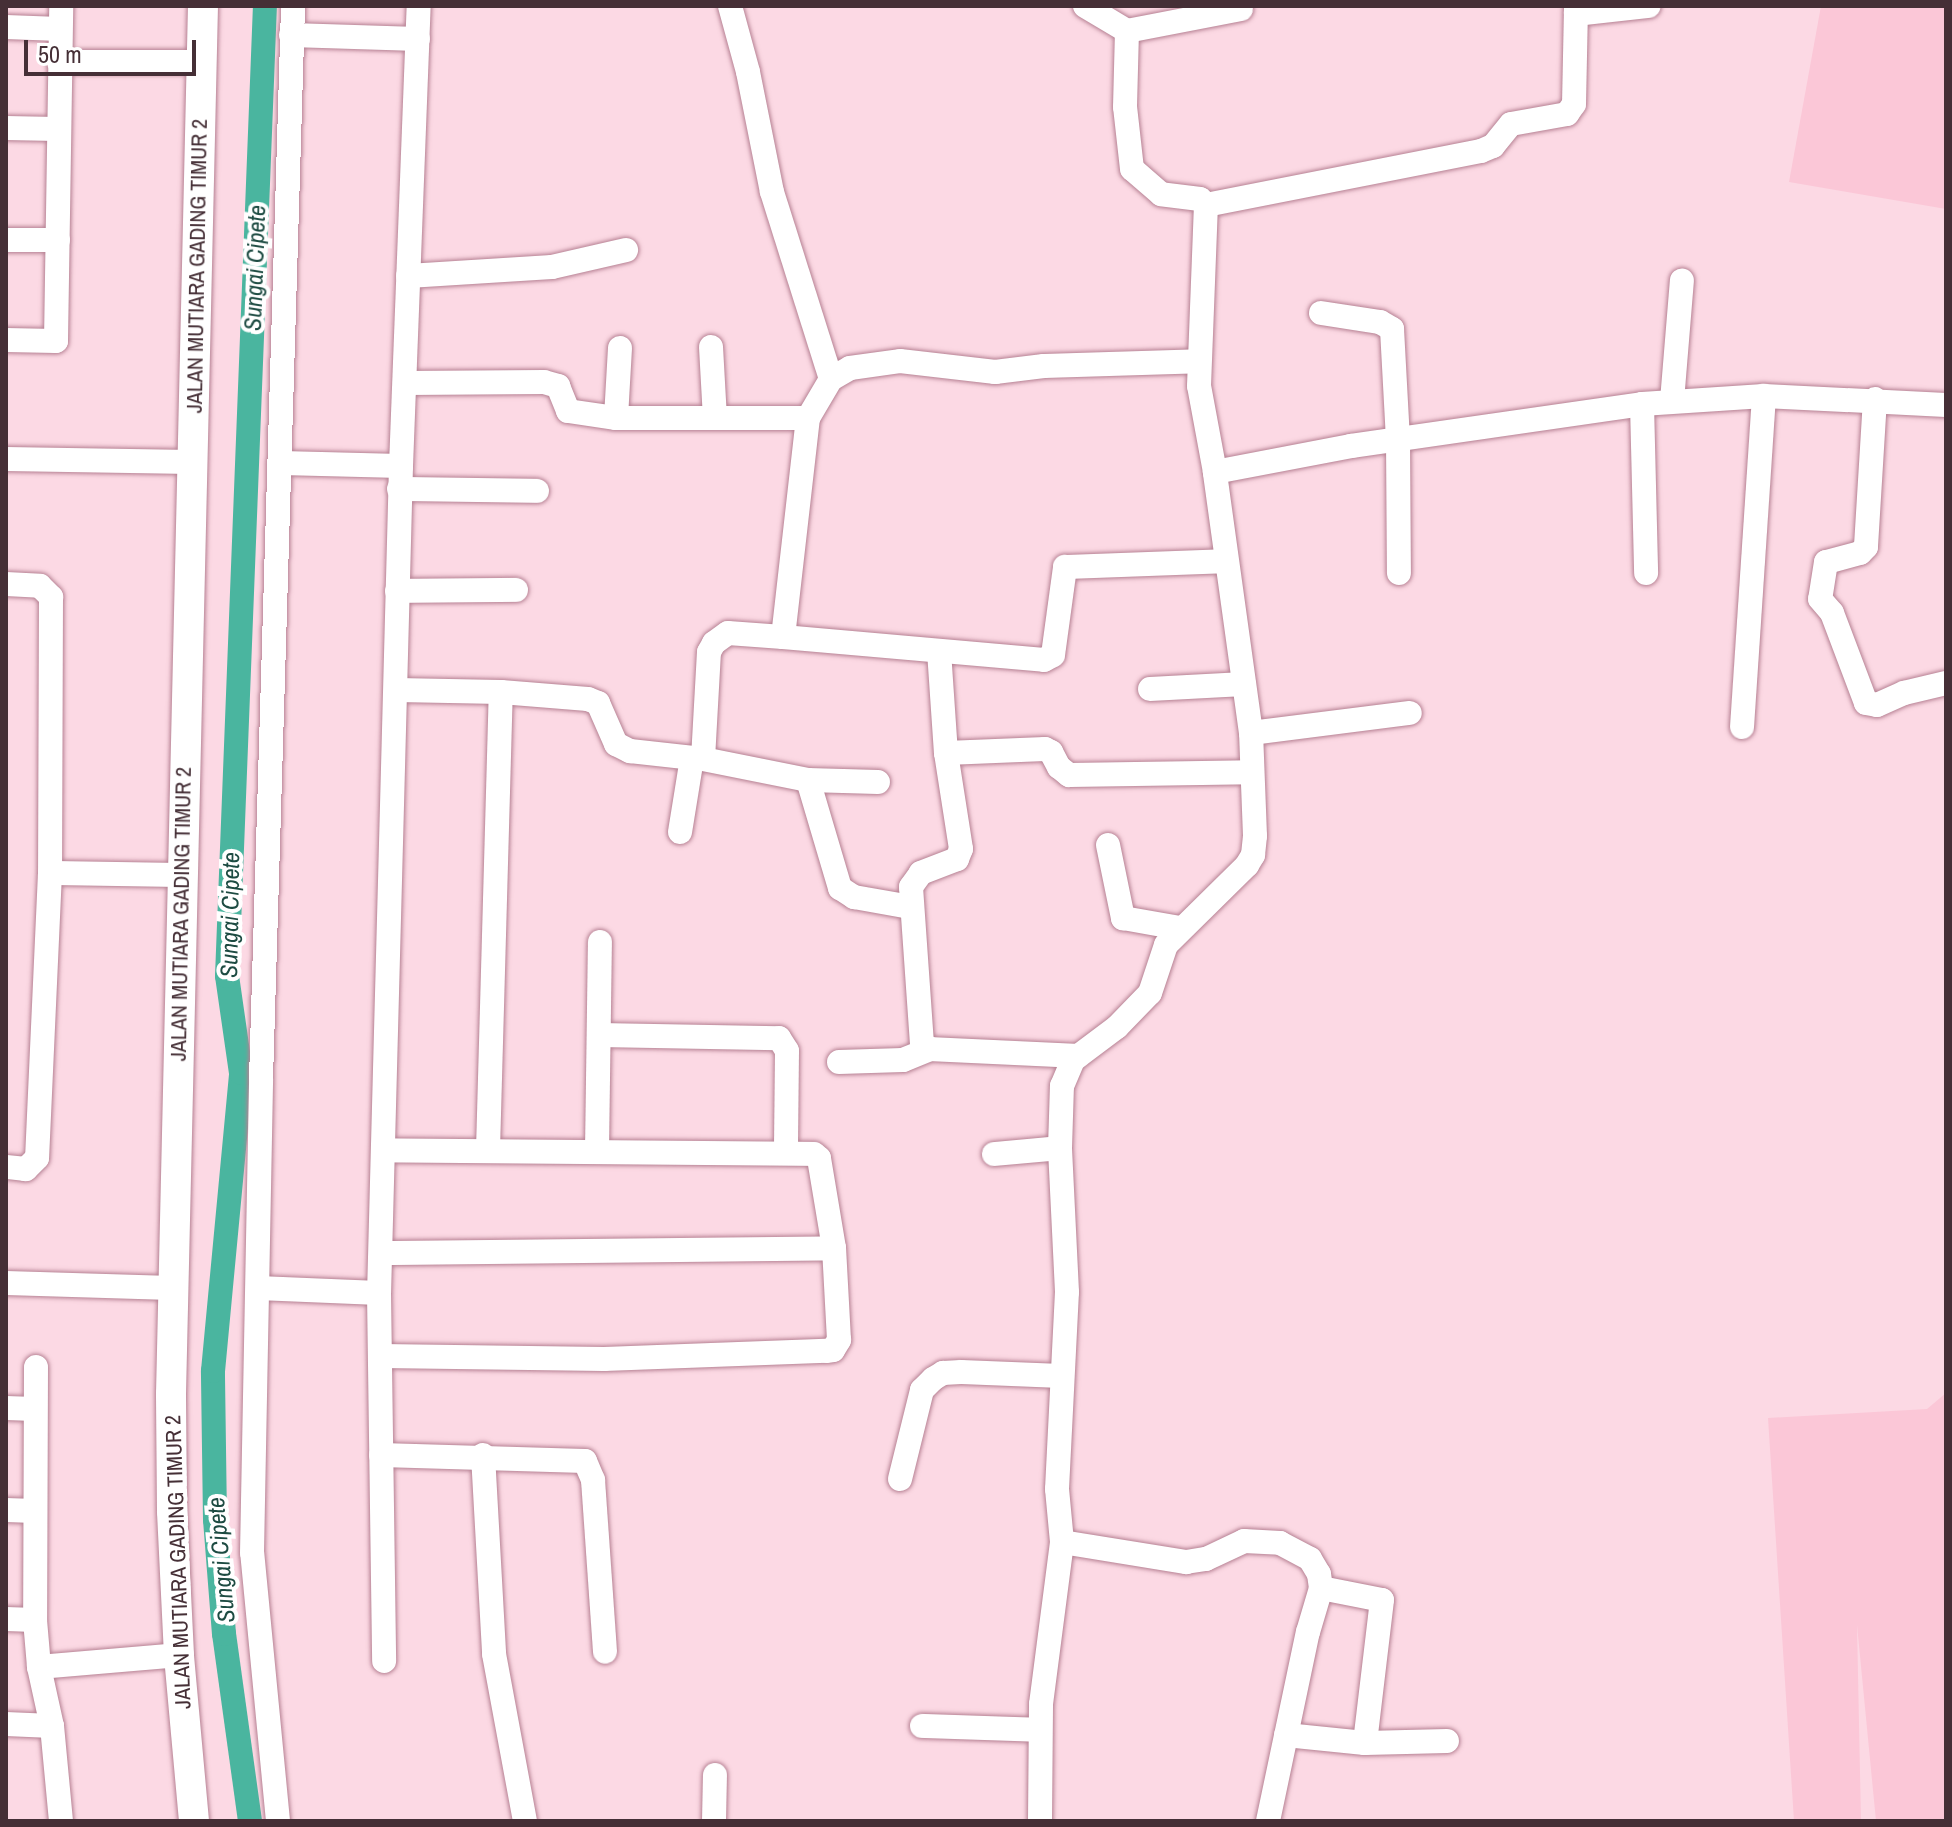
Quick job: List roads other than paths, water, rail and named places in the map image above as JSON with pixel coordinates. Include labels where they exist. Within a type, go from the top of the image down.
[{"type":"street","name":"JALAN MUTIARA GADING TIMUR 2","points":[[194,1821],[179,1655],[172,1511],[172,1288],[203,6]]},
{"type":"street","points":[[278,1821],[252,1553],[265,905],[293,6]]},
{"type":"street","points":[[384,1661],[379,1293],[397,690],[400,477],[419,6]]},
{"type":"street","points":[[730,6],[748,72],[772,192],[831,379]]},
{"type":"street","points":[[1085,6],[1127,31],[1241,9]]},
{"type":"street","points":[[1206,205],[1481,151],[1493,146],[1511,124],[1567,114],[1574,104],[1576,10],[1649,6]]},
{"type":"street","points":[[6,27],[60,18],[56,341],[6,340]]},
{"type":"street","points":[[1040,1821],[1040,1730],[1062,1542],[1057,1489],[1067,1292],[1060,1148],[1062,1086],[1068,1068],[1078,1056],[1130,1016],[1150,993],[1166,945],[1180,928],[1253,855],[1251,733],[1215,472],[1199,386],[1206,205],[1200,199],[1161,194],[1132,169],[1125,107],[1127,31]]},
{"type":"street","points":[[291,35],[418,39]]},
{"type":"street","points":[[59,62],[201,62]]},
{"type":"street","points":[[6,128],[57,129]]},
{"type":"street","points":[[6,240],[58,240]]},
{"type":"street","points":[[408,276],[552,267],[626,250]]},
{"type":"street","points":[[1672,401],[1682,280]]},
{"type":"street","points":[[1321,313],[1380,322],[1392,329],[1398,440],[1399,573]]},
{"type":"street","points":[[711,347],[715,418]]},
{"type":"street","points":[[616,418],[620,348]]},
{"type":"street","points":[[783,637],[808,418],[831,379],[850,368],[900,361],[995,372],[1044,366],[1199,361]]},
{"type":"street","points":[[406,383],[544,382],[558,386],[568,411],[616,418],[808,418]]},
{"type":"street","points":[[1215,472],[1309,453],[1672,401],[1764,396],[1875,399],[1946,405]]},
{"type":"street","points":[[1742,727],[1764,396]]},
{"type":"street","points":[[1875,399],[1866,547],[1860,553],[1826,562],[1820,599],[1832,613],[1866,703],[1877,705],[1904,693],[1946,683]]},
{"type":"street","points":[[1642,404],[1646,573]]},
{"type":"street","points":[[6,459],[192,462]]},
{"type":"street","points":[[281,463],[537,491]]},
{"type":"street","points":[[680,832],[698,759],[709,652],[714,643],[728,633],[1049,659],[1053,655],[1065,567],[1225,561]]},
{"type":"street","points":[[6,584],[40,586],[51,597],[50,873],[37,1158],[26,1169],[6,1167]]},
{"type":"street","points":[[397,591],[516,590]]},
{"type":"street","points":[[930,1049],[922,1044],[911,907],[915,878],[930,869],[950,864],[960,854],[946,753],[939,651]]},
{"type":"street","points":[[1150,689],[1244,684]]},
{"type":"street","points":[[397,690],[501,692],[588,699],[598,703],[620,747],[808,780],[878,782]]},
{"type":"street","points":[[488,1150],[501,692]]},
{"type":"street","points":[[1251,733],[1410,713]]},
{"type":"street","points":[[946,753],[1045,749],[1069,775],[1251,772]]},
{"type":"street","points":[[808,780],[840,888],[854,897],[911,907]]},
{"type":"street","points":[[1108,845],[1123,918],[1180,928]]},
{"type":"street","points":[[50,873],[184,875]]},
{"type":"street","points":[[597,1151],[600,942]]},
{"type":"street","points":[[599,1035],[771,1035],[779,1038],[787,1051],[786,1153]]},
{"type":"street","points":[[839,1062],[903,1060],[930,1049],[1078,1056]]},
{"type":"street","points":[[994,1154],[1060,1148]]},
{"type":"street","points":[[381,1356],[604,1359],[833,1350],[839,1340],[834,1248],[819,1158],[814,1154],[383,1150]]},
{"type":"street","points":[[382,1253],[834,1248]]},
{"type":"street","points":[[6,1283],[172,1288]]},
{"type":"street","points":[[258,1288],[379,1293]]},
{"type":"street","points":[[36,1367],[35,1620],[39,1667],[52,1726],[61,1821]]},
{"type":"street","points":[[900,1479],[922,1390],[933,1379],[943,1373],[961,1372],[1062,1376]]},
{"type":"street","points":[[6,1408],[35,1409]]},
{"type":"street","points":[[381,1455],[483,1455],[576,1459],[587,1463],[593,1480],[605,1652]]},
{"type":"street","points":[[483,1455],[494,1654],[525,1821]]},
{"type":"street","points":[[6,1510],[35,1511]]},
{"type":"street","points":[[1062,1542],[1186,1562],[1206,1559],[1244,1541],[1280,1543],[1310,1559],[1319,1574],[1321,1588],[1268,1821]]},
{"type":"street","points":[[1321,1588],[1382,1600],[1365,1743]]},
{"type":"street","points":[[6,1619],[35,1620]]},
{"type":"street","points":[[39,1667],[179,1655]]},
{"type":"street","points":[[6,1724],[52,1726]]},
{"type":"street","points":[[922,1726],[1040,1730]]},
{"type":"street","points":[[1286,1735],[1365,1743],[1447,1741]]},
{"type":"street","points":[[714,1821],[715,1775]]},
{"type":"waterway","name":"Sungai Cipete","points":[[250,1821],[224,1634],[215,1520],[213,1371],[241,1073],[227,976],[265,6]]}]
